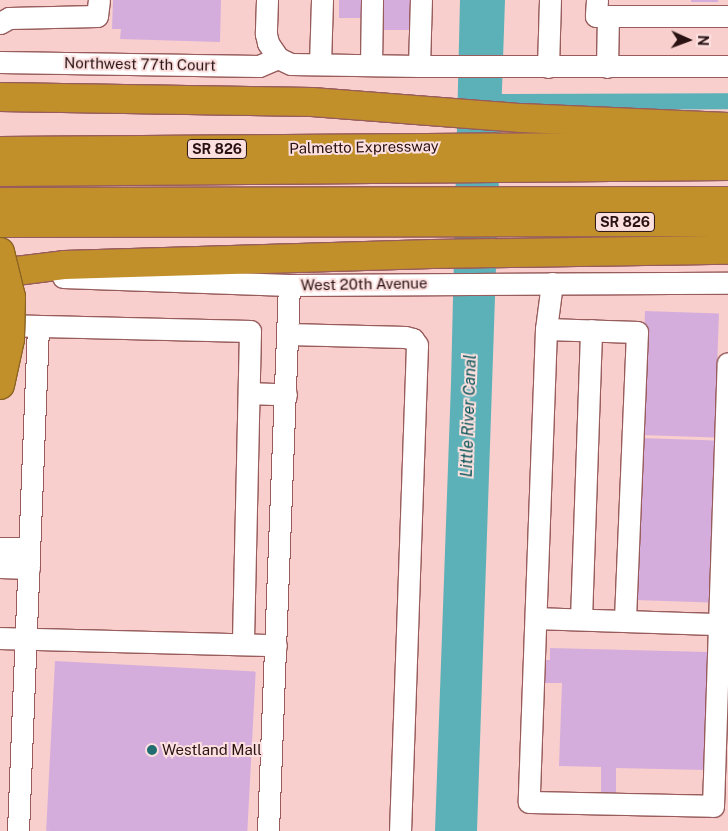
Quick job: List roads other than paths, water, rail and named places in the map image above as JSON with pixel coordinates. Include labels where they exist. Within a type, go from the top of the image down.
[{"type":"highway","points":[[0,97],[312,102],[522,118],[728,127]]},
{"type":"highway","name":"Palmetto Expressway","points":[[0,151],[434,157],[522,156],[728,146]]},
{"type":"highway","points":[[522,156],[728,166]]},
{"type":"highway","points":[[0,172],[434,157]]},
{"type":"highway","points":[[522,212],[728,201]]},
{"type":"highway","points":[[0,202],[433,212]]},
{"type":"highway","name":"SR 826","points":[[0,223],[433,212],[522,212],[728,222]]},
{"type":"highway","points":[[0,274],[64,265],[432,254],[728,250]]},
{"type":"highway","points":[[0,252],[11,297],[10,339],[0,386]]},
{"type":"street","points":[[0,23],[9,18],[97,16],[99,0]]},
{"type":"street","points":[[267,0],[266,34],[270,48],[278,58],[291,64],[548,67],[728,66]]},
{"type":"street","points":[[320,64],[322,0]]},
{"type":"street","points":[[371,65],[372,0]]},
{"type":"street","points":[[419,66],[421,0]]},
{"type":"street","points":[[548,67],[550,0]]},
{"type":"street","points":[[608,67],[602,8],[728,16]]},
{"type":"street","name":"Northwest 77th Court","points":[[0,62],[259,66],[278,58]]},
{"type":"street","name":"West 20th Avenue","points":[[0,274],[289,285],[728,283]]},
{"type":"street","points":[[552,283],[546,329],[529,802],[713,806],[728,363]]},
{"type":"street","points":[[268,831],[289,285]]},
{"type":"street","points":[[0,325],[250,331],[243,644]]},
{"type":"street","points":[[18,831],[38,326]]},
{"type":"street","points":[[546,329],[637,332],[625,621]]},
{"type":"street","points":[[581,619],[591,330]]},
{"type":"street","points":[[288,334],[405,336],[413,339],[417,345],[400,831]]},
{"type":"street","points":[[249,393],[286,394]]},
{"type":"street","points":[[0,548],[29,558]]},
{"type":"street","points":[[0,567],[29,558]]},
{"type":"street","points":[[536,618],[720,624]]},
{"type":"street","points":[[0,638],[276,645]]},
{"type":"water","name":"Little River Canal","points":[[460,0],[505,0],[477,831],[435,831],[451,383]]},
{"type":"waterway","points":[[482,102],[728,101]]},
{"type":"place","name":"Westland Mall","points":[[152,750]]}]
